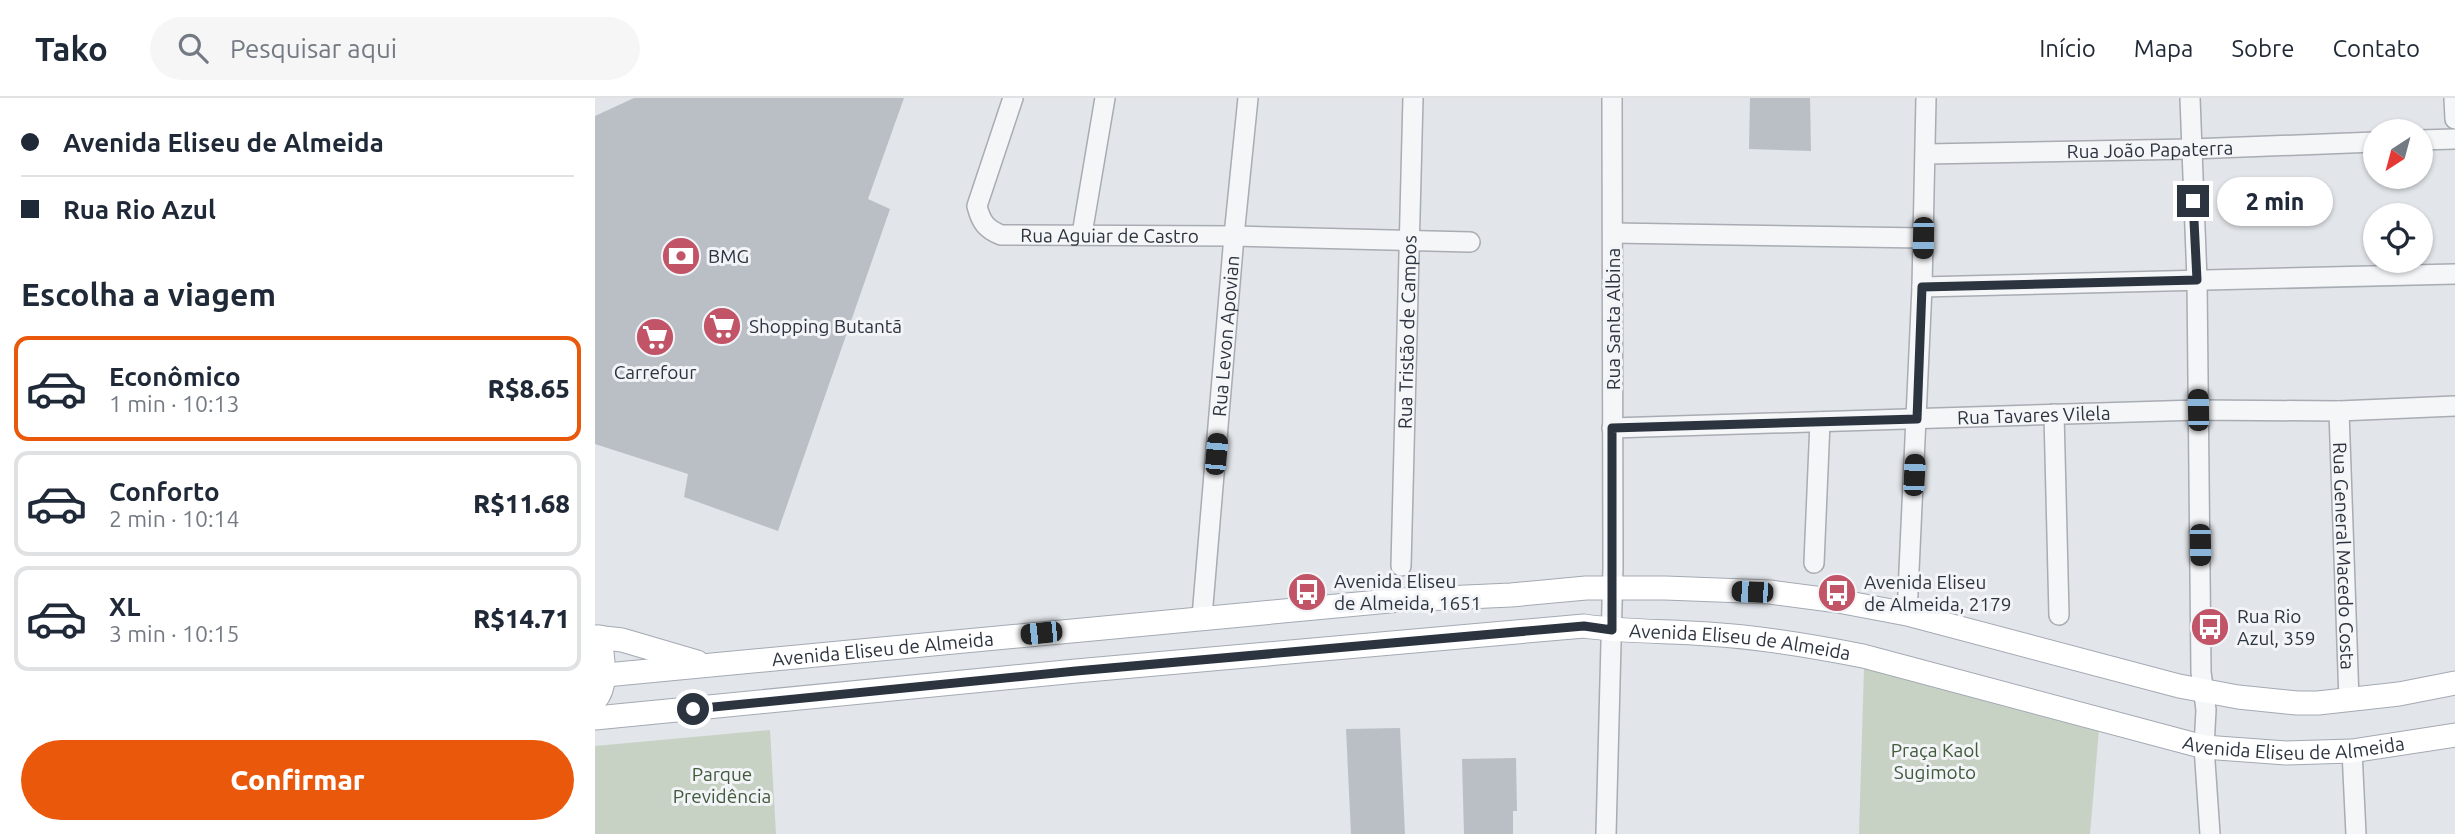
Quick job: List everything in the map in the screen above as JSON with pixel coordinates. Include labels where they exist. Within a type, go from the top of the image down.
[{"type":"main road","name":"Avenida Eliseu de Almeida","points":[[599,676],[1202,617],[1400,600],[1613,588],[1770,593],[1838,601],[1907,614],[2179,686],[2272,702],[2297,704],[2349,701],[2455,683]]},
{"type":"main road","name":"Avenida Eliseu de Almeida","points":[[595,718],[1076,671],[1584,626],[1612,630],[1710,634],[1818,647],[1863,656],[2204,747],[2286,753],[2352,751],[2455,735]]},
{"type":"main road","points":[[595,700],[599,695],[597,637],[622,640],[707,664]]},
{"type":"street","name":"Rua Aguiar de Castro","points":[[1013,98],[977,206],[981,220],[989,230],[1001,235],[1234,236],[1470,242]]},
{"type":"street","points":[[1082,234],[1105,98]]},
{"type":"street","name":"Rua Levon Apovian","points":[[1202,617],[1248,98]]},
{"type":"street","name":"Rua Tristão de Campos","points":[[1401,566],[1413,98]]},
{"type":"street","name":"Rua Santa Albina","points":[[1606,834],[1613,588],[1612,98]]},
{"type":"street","points":[[1907,614],[1922,287],[1926,98]]},
{"type":"street","points":[[2190,98],[2197,280],[2203,690],[2206,710],[2204,747],[2210,834]]},
{"type":"street","points":[[2454,98],[2455,119]]},
{"type":"street","points":[[2433,140],[2455,139]]},
{"type":"street","name":"Rua João Papaterra","points":[[1926,154],[2363,142]]},
{"type":"street","points":[[1613,233],[1923,238]]},
{"type":"street","points":[[1922,287],[2455,274]]},
{"type":"street","name":"Rua Tavares Vilela","points":[[1612,428],[2198,410],[2339,411],[2455,406]]},
{"type":"street","name":"Rua General Macedo Costa","points":[[2339,411],[2349,701]]},
{"type":"street","points":[[2054,414],[2059,615]]},
{"type":"street","points":[[1814,563],[1820,422]]},
{"type":"street","points":[[2352,751],[2356,834]]},
{"type":"green space","name":"Praça Kaol Sugimoto","points":[[1864,668],[2099,729],[2090,834],[1859,834]]},
{"type":"green space","name":"Parque Previdência","points":[[770,730],[776,834],[595,834],[595,746]]},
{"type":"building","name":"Shopping Butantã","points":[[634,98],[904,98],[868,199],[890,209],[778,531],[684,497],[688,474],[595,444],[595,116]]},
{"type":"building","points":[[1750,98],[1810,98],[1811,151],[1749,149]]},
{"type":"building","points":[[1400,728],[1405,834],[1351,834],[1346,729]]},
{"type":"building","points":[[1516,758],[1517,811],[1513,811],[1513,834],[1464,834],[1462,759]]},
{"type":"place","name":"BMG","points":[[681,256]]},
{"type":"place","name":"Shopping Butantã","points":[[722,326]]},
{"type":"place","name":"Carrefour","points":[[655,337]]},
{"type":"place","name":"Avenida Eliseu de Almeida, 1651","points":[[1307,592]]},
{"type":"place","name":"Avenida Eliseu de Almeida, 2179","points":[[1837,593]]},
{"type":"place","name":"Rua Rio Azul, 359","points":[[2210,627]]},
{"type":"route","points":[[693,709],[1076,671],[1584,626],[1612,630],[1612,428],[1917,419],[1922,287],[2197,280],[2193,201]]}]
